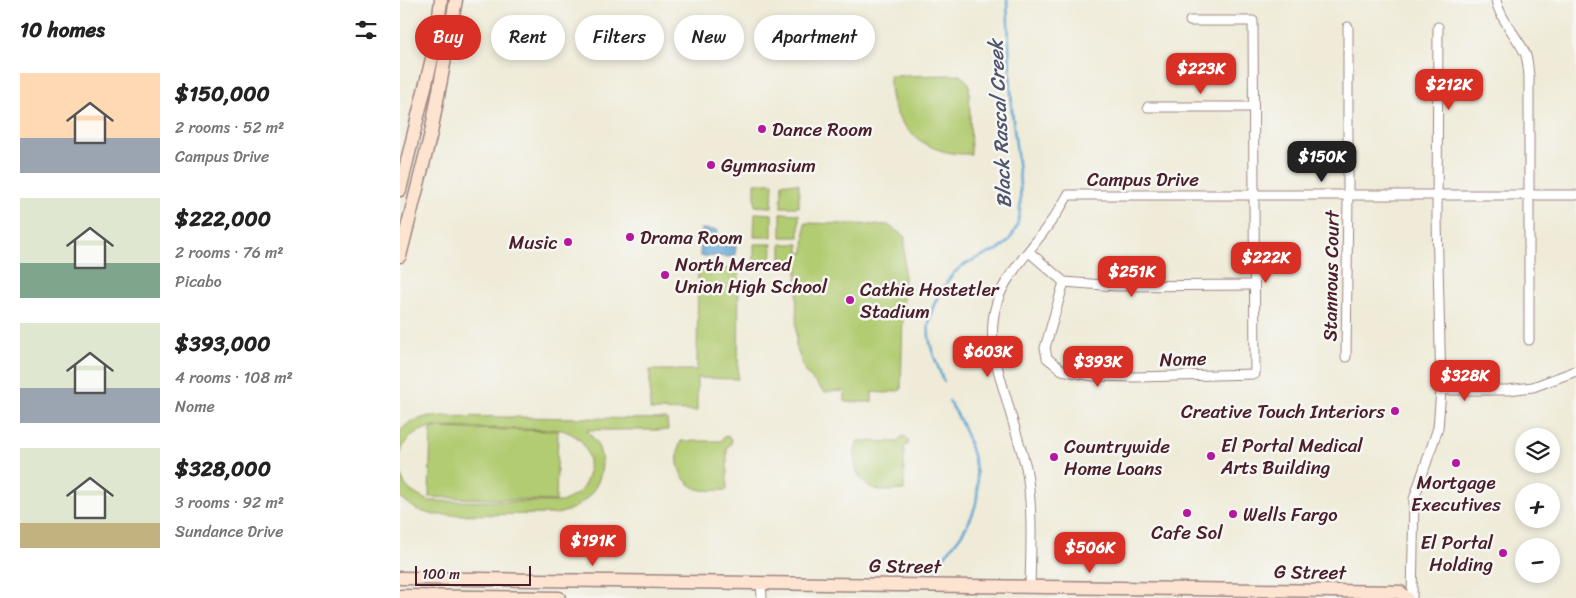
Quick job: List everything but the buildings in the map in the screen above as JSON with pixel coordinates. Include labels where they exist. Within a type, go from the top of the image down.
[{"type":"street","points":[[400,190],[435,46],[441,0]]},
{"type":"street","points":[[400,256],[404,224],[431,133],[456,0]]},
{"type":"street","points":[[1496,0],[1502,16],[1526,55],[1530,76],[1529,340]]},
{"type":"street","points":[[1029,252],[1064,282],[1116,286],[1254,285],[1253,21],[1190,21]]},
{"type":"street","name":"Stannous Court","points":[[1346,357],[1348,27]]},
{"type":"street","points":[[1412,598],[1414,499],[1438,428],[1441,390],[1437,196],[1438,27]]},
{"type":"street","points":[[1148,107],[1253,107]]},
{"type":"street","name":"Campus Drive","points":[[1030,587],[1031,503],[1029,483],[994,357],[992,346],[994,319],[1001,292],[1010,276],[1054,220],[1068,195],[1576,195]]},
{"type":"street","name":"Nome","points":[[1064,282],[1045,348],[1047,358],[1062,370],[1102,376],[1255,374],[1254,285]]},
{"type":"street","points":[[1441,390],[1508,390],[1533,387],[1576,371]]},
{"type":"street","name":"G Street","points":[[400,578],[1400,592],[1407,598]]},
{"type":"street","points":[[400,596],[560,598],[561,580]]},
{"type":"street","points":[[761,583],[762,598]]},
{"type":"green space","points":[[961,75],[969,83],[971,154],[953,153],[938,149],[924,143],[912,134],[902,122],[895,109],[891,93],[890,76]]},
{"type":"green space","points":[[755,183],[773,183],[772,207],[755,206]]},
{"type":"green space","points":[[782,183],[799,184],[799,207],[781,207]]},
{"type":"green space","points":[[755,213],[772,214],[772,237],[754,237]]},
{"type":"green space","points":[[781,213],[799,214],[799,237],[781,237]]},
{"type":"green space","name":"Cathie Hostetler Stadium","points":[[805,223],[888,225],[905,237],[901,390],[886,393],[872,392],[872,402],[845,402],[845,391],[824,392],[805,372],[796,346],[797,267],[781,267],[781,244],[799,244],[799,253],[804,253]]},
{"type":"green space","points":[[754,244],[772,244],[771,267],[754,267]]},
{"type":"green space","points":[[698,268],[739,269],[738,379],[697,378],[697,411],[650,410],[650,370],[697,370]]},
{"type":"green space","points":[[429,416],[667,419],[668,430],[587,430],[596,442],[601,454],[600,478],[595,488],[587,497],[568,511],[556,514],[434,515],[417,510],[400,497],[400,473],[404,483],[411,491],[430,501],[562,502],[577,493],[584,486],[589,473],[589,459],[580,440],[562,430],[430,427],[407,440],[400,455],[400,431],[410,422]]},
{"type":"green space","points":[[431,428],[558,431],[556,501],[429,497]]},
{"type":"green space","points":[[725,436],[729,437],[732,441],[727,447],[727,490],[702,490],[688,483],[683,477],[678,464],[681,441],[721,441]]},
{"type":"green space","points":[[905,436],[909,442],[904,447],[904,490],[882,491],[871,488],[860,478],[855,464],[858,441],[898,442],[901,437]]},
{"type":"water","points":[[701,229],[718,230],[718,245],[736,246],[735,257],[700,256]]},
{"type":"waterway","name":"Black Rascal Creek","points":[[944,382],[934,357],[929,335],[931,313],[936,301],[948,280],[957,270],[1007,243],[1016,228],[1019,217],[1020,188],[1012,110],[1007,0]]},
{"type":"waterway","name":"Black Rascal Creek","points":[[932,573],[965,529],[973,513],[976,500],[976,471],[973,456],[963,426],[949,401]]},
{"type":"place","name":"Dance Room","points":[[762,129]]},
{"type":"place","name":"Gymnasium","points":[[711,165]]},
{"type":"place","name":"Drama Room","points":[[630,237]]},
{"type":"place","name":"Music","points":[[568,242]]},
{"type":"place","name":"North Merced Union High School","points":[[665,275]]},
{"type":"place","name":"Cathie Hostetler Stadium","points":[[850,300]]},
{"type":"place","name":"Creative Touch Interiors","points":[[1395,411]]},
{"type":"place","name":"El Portal Medical Arts Building","points":[[1211,456]]},
{"type":"place","name":"Countrywide Home Loans","points":[[1054,457]]},
{"type":"place","name":"Mortgage Executives","points":[[1456,463]]},
{"type":"place","name":"Cafe Sol","points":[[1187,513]]},
{"type":"place","name":"Wells Fargo","points":[[1233,514]]},
{"type":"place","name":"El Portal Holding","points":[[1503,553]]}]
